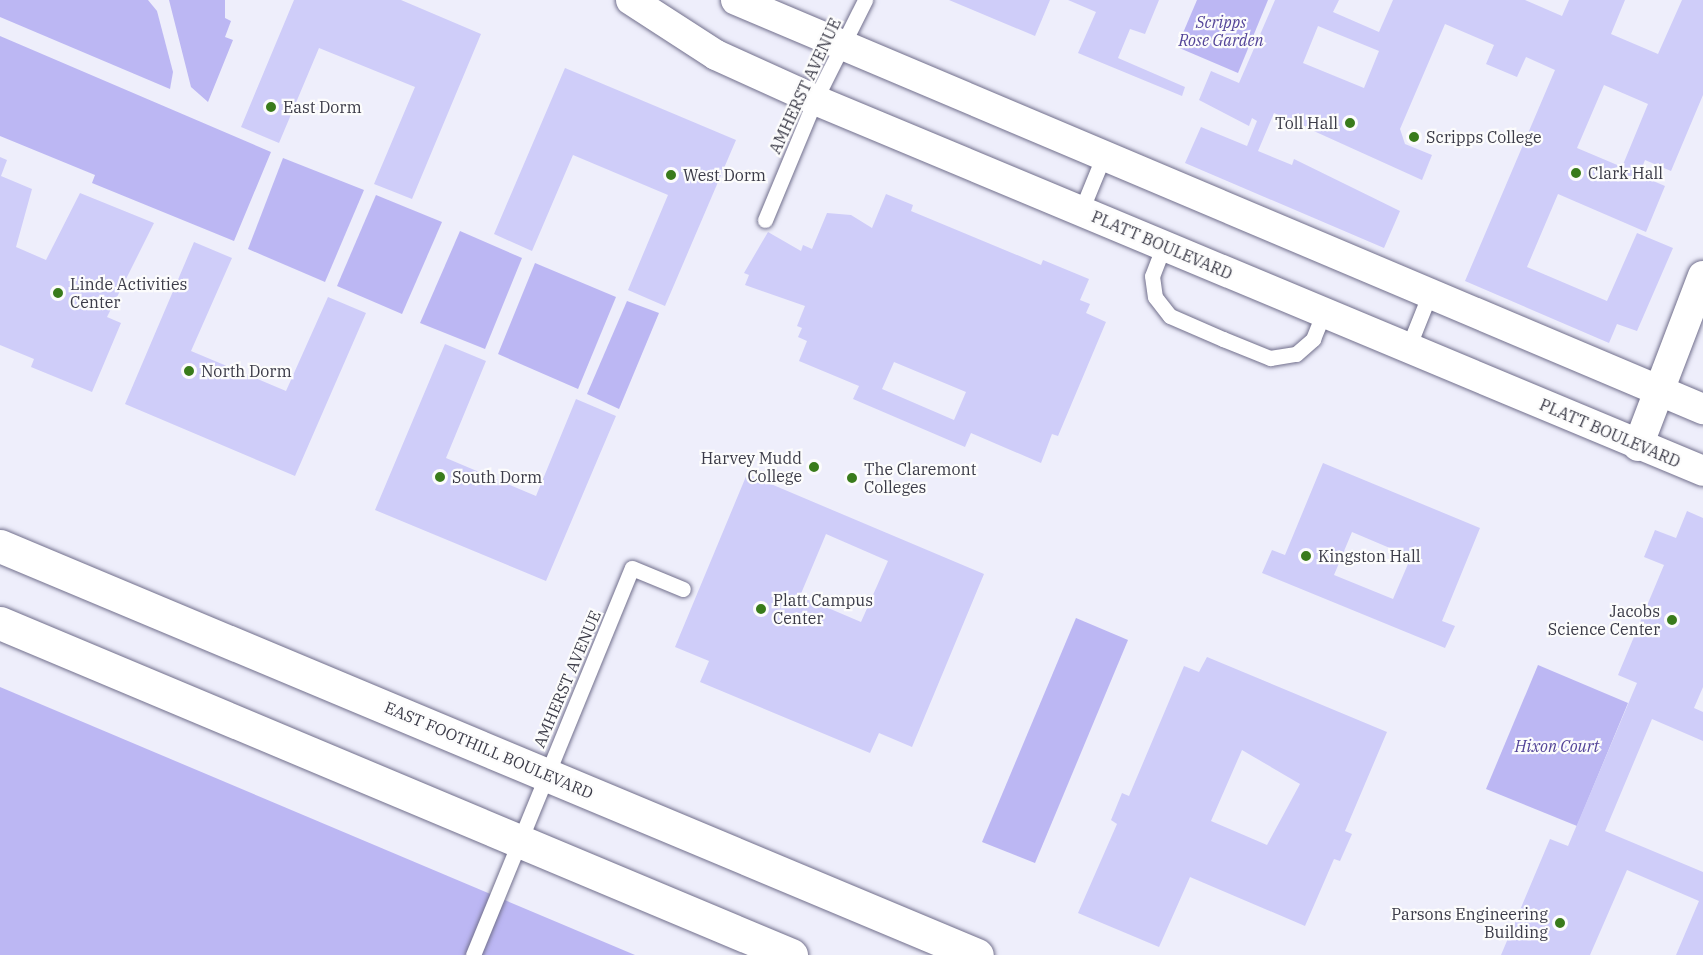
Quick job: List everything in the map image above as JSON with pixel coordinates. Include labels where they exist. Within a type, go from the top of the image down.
[{"type":"main road","name":"EAST FOOTHILL BOULEVARD","points":[[0,546],[977,955]]},
{"type":"main road","points":[[0,623],[791,955]]},
{"type":"street","name":"PLATT BOULEVARD","points":[[632,0],[716,55],[815,100],[1324,312],[1638,446],[1703,471]]},
{"type":"street","points":[[736,0],[1703,409]]},
{"type":"street","points":[[1638,446],[1703,276]]},
{"type":"lane","name":"AMHERST AVENUE","points":[[765,220],[815,100],[845,46],[865,0]]},
{"type":"lane","points":[[1081,211],[1104,155]]},
{"type":"lane","points":[[1164,245],[1152,276],[1155,297],[1170,316],[1223,339],[1270,358],[1296,354],[1313,339],[1324,312]]},
{"type":"lane","points":[[1408,348],[1430,293]]},
{"type":"lane","name":"AMHERST AVENUE","points":[[473,955],[632,568],[683,589]]},
{"type":"green space","points":[[0,0],[148,0],[157,11],[173,72],[170,89],[0,17]]},
{"type":"green space","points":[[169,0],[225,0],[225,18],[231,21],[225,37],[233,40],[208,102],[191,87]]},
{"type":"green space","name":"Scripps Rose Garden","points":[[1197,0],[1268,0],[1238,73],[1177,47]]},
{"type":"green space","points":[[0,36],[271,152],[234,241],[92,183],[95,175],[0,136]]},
{"type":"green space","points":[[283,158],[364,190],[325,282],[248,249]]},
{"type":"green space","points":[[376,195],[442,222],[402,314],[337,286]]},
{"type":"green space","points":[[460,231],[522,258],[485,349],[420,323]]},
{"type":"green space","points":[[535,263],[616,297],[578,389],[498,354]]},
{"type":"green space","points":[[627,301],[659,313],[619,409],[587,394]]},
{"type":"green space","points":[[1076,618],[1128,640],[1035,863],[982,842]]},
{"type":"green space","name":"Hixon Court","points":[[1538,665],[1628,703],[1577,826],[1486,789]]},
{"type":"green space","points":[[0,687],[635,955],[0,955]]},
{"type":"building","name":"East Dorm","points":[[294,0],[401,0],[481,34],[412,199],[374,184],[415,87],[319,48],[279,143],[241,127]]},
{"type":"building","points":[[949,0],[1050,0],[1035,36]]},
{"type":"building","points":[[1068,0],[1159,0],[1145,34],[1130,29],[1118,58],[1185,87],[1182,96],[1078,53],[1096,12]]},
{"type":"building","points":[[1275,0],[1339,0],[1333,12],[1379,32],[1393,0],[1525,0],[1562,16],[1569,0],[1625,0],[1611,34],[1658,54],[1682,0],[1703,0],[1703,95],[1671,171],[1645,160],[1639,175],[1665,186],[1646,232],[1558,194],[1527,267],[1607,301],[1637,233],[1673,248],[1637,331],[1617,324],[1609,343],[1465,281],[1555,70],[1526,57],[1517,77],[1486,64],[1494,45],[1445,24],[1400,129],[1405,144],[1432,155],[1422,180],[1274,113],[1258,151],[1292,165],[1294,159],[1400,211],[1384,248],[1185,163],[1201,127],[1247,146],[1257,121],[1252,118],[1249,126],[1199,100],[1211,71],[1239,83]],"holes":[[[1318,26],[1379,51],[1364,88],[1303,63]],[[1604,85],[1648,104],[1622,167],[1577,148]]]},
{"type":"building","name":"West Dorm","points":[[565,68],[736,140],[665,306],[628,290],[668,195],[573,155],[532,251],[494,234]]},
{"type":"building","name":"Linde Activities Center","points":[[0,157],[7,160],[1,176],[32,189],[16,247],[46,260],[80,193],[154,223],[107,317],[121,323],[92,392],[31,367],[34,359],[0,345]]},
{"type":"building","points":[[886,194],[913,205],[911,211],[1041,265],[1043,260],[1089,279],[1080,300],[1090,304],[1086,313],[1106,322],[1058,436],[1052,434],[1041,463],[971,433],[965,447],[853,399],[859,386],[799,361],[807,341],[798,337],[802,328],[797,326],[805,306],[745,285],[749,275],[744,273],[768,232],[801,251],[803,245],[812,249],[827,213],[851,215],[872,228]],"holes":[[[894,362],[966,392],[954,420],[882,389]]]},
{"type":"building","name":"North Dorm","points":[[194,242],[232,258],[191,351],[286,391],[328,297],[366,313],[295,476],[125,404]]},
{"type":"building","name":"South Dorm","points":[[445,344],[486,361],[446,458],[536,496],[576,399],[616,416],[546,581],[375,510]]},
{"type":"building","name":"Kingston Hall","points":[[1323,463],[1480,528],[1442,621],[1455,626],[1445,648],[1262,573],[1272,550],[1285,555]],"holes":[[[1352,532],[1411,557],[1393,599],[1334,575]]]},
{"type":"building","name":"Platt Campus Center","points":[[747,474],[984,574],[912,747],[879,733],[870,753],[700,682],[709,661],[675,647]],"holes":[[[826,534],[888,561],[861,622],[800,596]]]},
{"type":"building","points":[[1687,511],[1703,518],[1703,687],[1694,708],[1703,712],[1703,741],[1652,719],[1605,831],[1703,872],[1703,955],[1676,955],[1699,901],[1627,870],[1590,955],[1501,955],[1550,839],[1568,846],[1637,683],[1618,675],[1664,565],[1644,557],[1655,530],[1676,538]]},
{"type":"building","points":[[1207,657],[1387,732],[1345,831],[1352,834],[1340,861],[1334,859],[1305,926],[1190,877],[1159,947],[1078,913],[1117,824],[1111,820],[1122,793],[1129,796],[1184,666],[1199,672]],"holes":[[[1242,750],[1300,784],[1267,845],[1211,821]]]},
{"type":"place","name":"East Dorm","points":[[271,107]]},
{"type":"place","name":"Toll Hall","points":[[1350,123]]},
{"type":"place","name":"Scripps College","points":[[1414,137]]},
{"type":"place","name":"Clark Hall","points":[[1576,173]]},
{"type":"place","name":"West Dorm","points":[[671,175]]},
{"type":"place","name":"Linde Activities Center","points":[[58,293]]},
{"type":"place","name":"North Dorm","points":[[189,371]]},
{"type":"place","name":"Harvey Mudd College","points":[[814,467]]},
{"type":"place","name":"South Dorm","points":[[440,477]]},
{"type":"place","name":"The Claremont Colleges","points":[[852,478]]},
{"type":"place","name":"Kingston Hall","points":[[1306,556]]},
{"type":"place","name":"Platt Campus Center","points":[[761,609]]},
{"type":"place","name":"Jacobs Science Center","points":[[1672,620]]},
{"type":"place","name":"Parsons Engineering Building","points":[[1560,923]]}]
